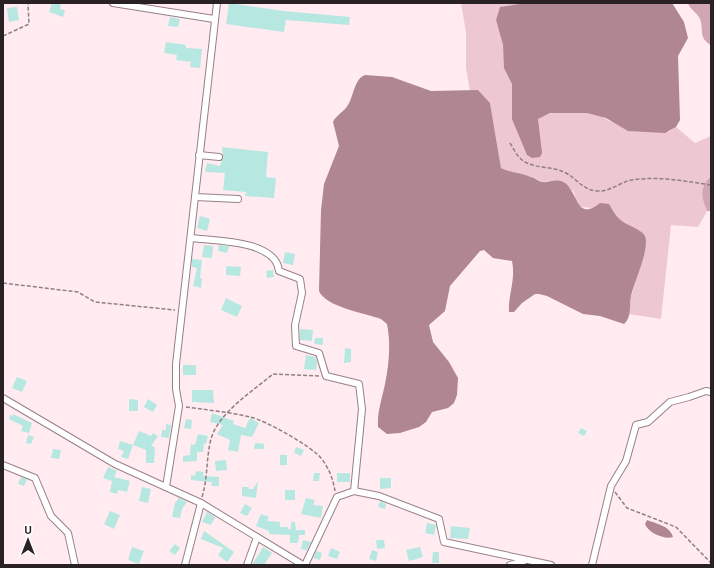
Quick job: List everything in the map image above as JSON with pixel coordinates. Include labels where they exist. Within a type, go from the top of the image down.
[{"type":"street","points":[[113,3],[214,19]]},
{"type":"street","points":[[166,486],[179,406],[176,389],[176,364],[216,3]]},
{"type":"street","points":[[199,156],[219,157]]},
{"type":"street","points":[[195,196],[238,198]]},
{"type":"street","points":[[190,238],[262,249],[276,259],[279,271],[300,279],[302,293],[295,325],[296,346],[319,353],[326,376],[359,384],[362,409],[354,491]]},
{"type":"street","points":[[592,565],[610,486],[626,461],[636,425],[648,422],[670,402],[706,391],[711,392]]},
{"type":"street","points":[[3,398],[115,464],[166,486],[200,503],[304,565],[337,497],[354,491],[379,496],[439,519],[444,542],[526,561],[551,565]]},
{"type":"street","points":[[3,465],[35,478],[51,516],[68,533],[75,565]]},
{"type":"street","points":[[185,565],[200,503]]},
{"type":"street","points":[[247,565],[257,537]]},
{"type":"street","points":[[510,565],[526,561]]},
{"type":"path","points":[[3,36],[29,24],[28,3]]},
{"type":"path","points":[[510,143],[517,155],[525,162],[551,167],[567,174],[583,187],[596,191],[604,191],[630,180],[650,178],[673,179],[711,185]]},
{"type":"path","points":[[3,282],[78,292],[95,302],[183,311]]},
{"type":"path","points":[[200,503],[206,484],[211,438],[226,413],[273,374],[326,376]]},
{"type":"path","points":[[179,406],[251,417],[264,422],[320,456],[333,480],[337,497]]},
{"type":"path","points":[[610,486],[627,508],[676,527],[711,563]]},
{"type":"shaded area","points":[[461,3],[525,3],[500,7],[496,20],[503,45],[505,68],[512,84],[512,119],[538,127],[538,119],[544,115],[574,112],[595,114],[604,117],[609,121],[669,132],[676,127],[695,143],[711,136],[711,176],[704,184],[702,192],[703,201],[707,211],[698,227],[671,225],[661,319],[629,314],[631,297],[645,249],[645,236],[619,219],[609,204],[593,208],[581,207],[576,201],[574,192],[561,181],[543,182],[532,177],[508,172],[501,168],[490,103],[478,90],[470,91],[466,68],[466,32]]},
{"type":"shaded area","points":[[525,3],[672,3],[684,22],[688,38],[678,56],[680,120],[676,127],[665,133],[628,131],[606,118],[587,113],[550,113],[538,119],[542,153],[540,157],[532,158],[527,155],[512,119],[512,84],[504,68],[503,45],[496,20],[500,7]]},
{"type":"shaded area","points":[[688,3],[711,3],[711,45],[704,39],[700,19]]},
{"type":"shaded area","points":[[365,75],[392,77],[431,91],[478,90],[490,103],[501,168],[532,177],[542,182],[556,180],[561,181],[567,185],[581,207],[585,209],[592,208],[600,203],[609,204],[620,219],[638,229],[645,236],[646,242],[644,257],[631,296],[628,318],[624,324],[600,316],[583,314],[547,296],[539,294],[535,294],[522,303],[514,312],[509,312],[513,281],[512,261],[493,258],[484,250],[480,251],[450,286],[445,311],[429,325],[433,342],[449,362],[458,378],[457,395],[454,403],[448,408],[432,412],[426,422],[419,427],[400,433],[387,434],[378,427],[379,411],[388,362],[389,339],[387,324],[381,319],[337,305],[323,297],[319,291],[321,210],[324,184],[339,146],[333,122],[350,101],[356,84],[361,77]]},
{"type":"shaded area","points":[[711,176],[711,211],[707,211],[703,201],[702,192],[704,184]]},
{"type":"shaded area","points":[[647,520],[666,528],[673,537],[661,537],[653,533],[645,524]]},
{"type":"building","points":[[52,3],[61,4],[60,9],[65,10],[63,17],[49,12]]},
{"type":"building","points":[[229,3],[284,11],[350,17],[349,25],[286,20],[284,32],[226,24]]},
{"type":"building","points":[[17,7],[19,20],[9,22],[7,8]]},
{"type":"building","points":[[170,17],[180,19],[178,27],[168,26]]},
{"type":"building","points":[[166,42],[186,45],[186,48],[202,49],[200,68],[190,67],[191,62],[176,60],[177,55],[164,53]]},
{"type":"building","points":[[222,147],[268,152],[266,177],[276,178],[274,198],[245,196],[246,192],[223,190],[225,173],[205,172],[207,163],[220,166],[223,157]]},
{"type":"building","points":[[200,216],[210,219],[207,231],[197,228]]},
{"type":"building","points":[[204,245],[213,246],[212,258],[202,257]]},
{"type":"building","points":[[219,245],[229,246],[227,253],[218,251]]},
{"type":"building","points":[[285,252],[295,254],[293,265],[283,263]]},
{"type":"building","points":[[192,259],[202,260],[200,278],[202,278],[201,288],[193,286],[197,268],[192,267]]},
{"type":"building","points":[[226,266],[241,267],[240,276],[226,275]]},
{"type":"building","points":[[273,270],[274,277],[267,278],[266,271]]},
{"type":"building","points":[[226,298],[242,306],[237,317],[221,310]]},
{"type":"building","points":[[300,329],[313,330],[312,341],[300,340]]},
{"type":"building","points":[[315,338],[323,338],[323,345],[314,344]]},
{"type":"building","points":[[345,348],[351,349],[351,362],[344,363]]},
{"type":"building","points":[[306,355],[315,357],[317,362],[316,370],[304,369]]},
{"type":"building","points":[[183,365],[196,365],[196,375],[183,375]]},
{"type":"building","points":[[17,377],[27,381],[22,392],[12,388]]},
{"type":"building","points":[[192,390],[213,390],[214,403],[192,402]]},
{"type":"building","points":[[129,399],[138,400],[138,411],[129,411]]},
{"type":"building","points":[[148,399],[157,405],[153,412],[144,407]]},
{"type":"building","points":[[212,413],[234,421],[233,424],[245,428],[250,418],[259,423],[252,437],[241,435],[238,452],[228,450],[230,440],[217,434],[223,425],[210,422]]},
{"type":"building","points":[[13,414],[32,423],[29,433],[21,431],[23,426],[9,419],[10,415],[13,416]]},
{"type":"building","points":[[186,419],[192,420],[191,429],[184,428]]},
{"type":"building","points":[[166,424],[171,425],[169,438],[161,437],[162,430],[166,430]]},
{"type":"building","points":[[581,428],[587,431],[584,436],[578,433]]},
{"type":"building","points":[[139,431],[151,436],[153,433],[158,436],[151,446],[155,447],[154,463],[146,463],[146,450],[133,445]]},
{"type":"building","points":[[198,434],[208,436],[206,444],[204,443],[203,452],[197,452],[197,461],[183,462],[183,456],[190,455],[191,444],[195,445]]},
{"type":"building","points":[[28,435],[34,437],[31,444],[26,443]]},
{"type":"building","points":[[120,441],[133,445],[128,459],[121,457],[124,451],[118,449]]},
{"type":"building","points":[[255,443],[264,444],[264,449],[254,449]]},
{"type":"building","points":[[296,447],[304,450],[301,456],[294,453]]},
{"type":"building","points":[[53,449],[61,450],[59,459],[51,458]]},
{"type":"building","points":[[280,455],[287,455],[287,465],[280,465]]},
{"type":"building","points":[[226,460],[227,470],[216,471],[215,461]]},
{"type":"building","points":[[108,467],[117,471],[114,477],[130,481],[127,492],[118,490],[117,494],[110,492],[112,481],[103,478]]},
{"type":"building","points":[[196,471],[204,472],[203,476],[219,477],[219,486],[211,486],[212,482],[191,480],[191,475],[195,476]]},
{"type":"building","points":[[314,473],[320,473],[319,481],[313,481]]},
{"type":"building","points":[[337,473],[350,473],[350,482],[337,482]]},
{"type":"building","points":[[21,477],[27,479],[24,486],[18,484]]},
{"type":"building","points":[[380,478],[391,478],[391,488],[380,489]]},
{"type":"building","points":[[258,481],[256,498],[242,496],[242,487],[249,487],[249,489],[253,489]]},
{"type":"building","points":[[142,487],[151,489],[148,503],[139,501]]},
{"type":"building","points":[[285,490],[295,490],[295,500],[285,500]]},
{"type":"building","points":[[179,498],[187,502],[182,509],[180,518],[172,517],[175,503]]},
{"type":"building","points":[[306,498],[315,500],[313,505],[323,506],[321,518],[301,514]]},
{"type":"building","points":[[380,501],[386,504],[385,509],[378,507]]},
{"type":"building","points":[[245,504],[252,508],[247,516],[240,513]]},
{"type":"building","points":[[110,511],[120,515],[114,529],[104,524]]},
{"type":"building","points":[[207,512],[215,517],[211,525],[202,522]]},
{"type":"building","points":[[261,514],[269,517],[267,521],[280,522],[280,527],[288,527],[288,529],[291,529],[291,522],[295,522],[296,530],[305,530],[305,535],[299,535],[298,543],[290,543],[290,535],[269,534],[269,531],[256,526]]},
{"type":"building","points":[[427,523],[436,525],[434,535],[425,533]]},
{"type":"building","points":[[451,526],[470,528],[468,539],[450,538]]},
{"type":"building","points":[[204,531],[234,552],[227,562],[218,555],[223,548],[201,539]]},
{"type":"building","points":[[303,540],[311,542],[307,550],[301,549]]},
{"type":"building","points":[[376,540],[384,540],[385,548],[377,549]]},
{"type":"building","points":[[175,544],[180,548],[175,555],[169,551]]},
{"type":"building","points":[[132,547],[144,551],[139,564],[128,560]]},
{"type":"building","points":[[263,547],[272,553],[264,565],[252,565]]},
{"type":"building","points":[[420,547],[423,557],[409,561],[406,550]]},
{"type":"building","points":[[331,548],[340,552],[337,559],[328,556]]},
{"type":"building","points":[[372,550],[378,552],[376,561],[369,559]]},
{"type":"building","points":[[317,551],[322,553],[320,560],[313,558]]},
{"type":"building","points":[[433,552],[439,552],[439,563],[432,563]]}]
